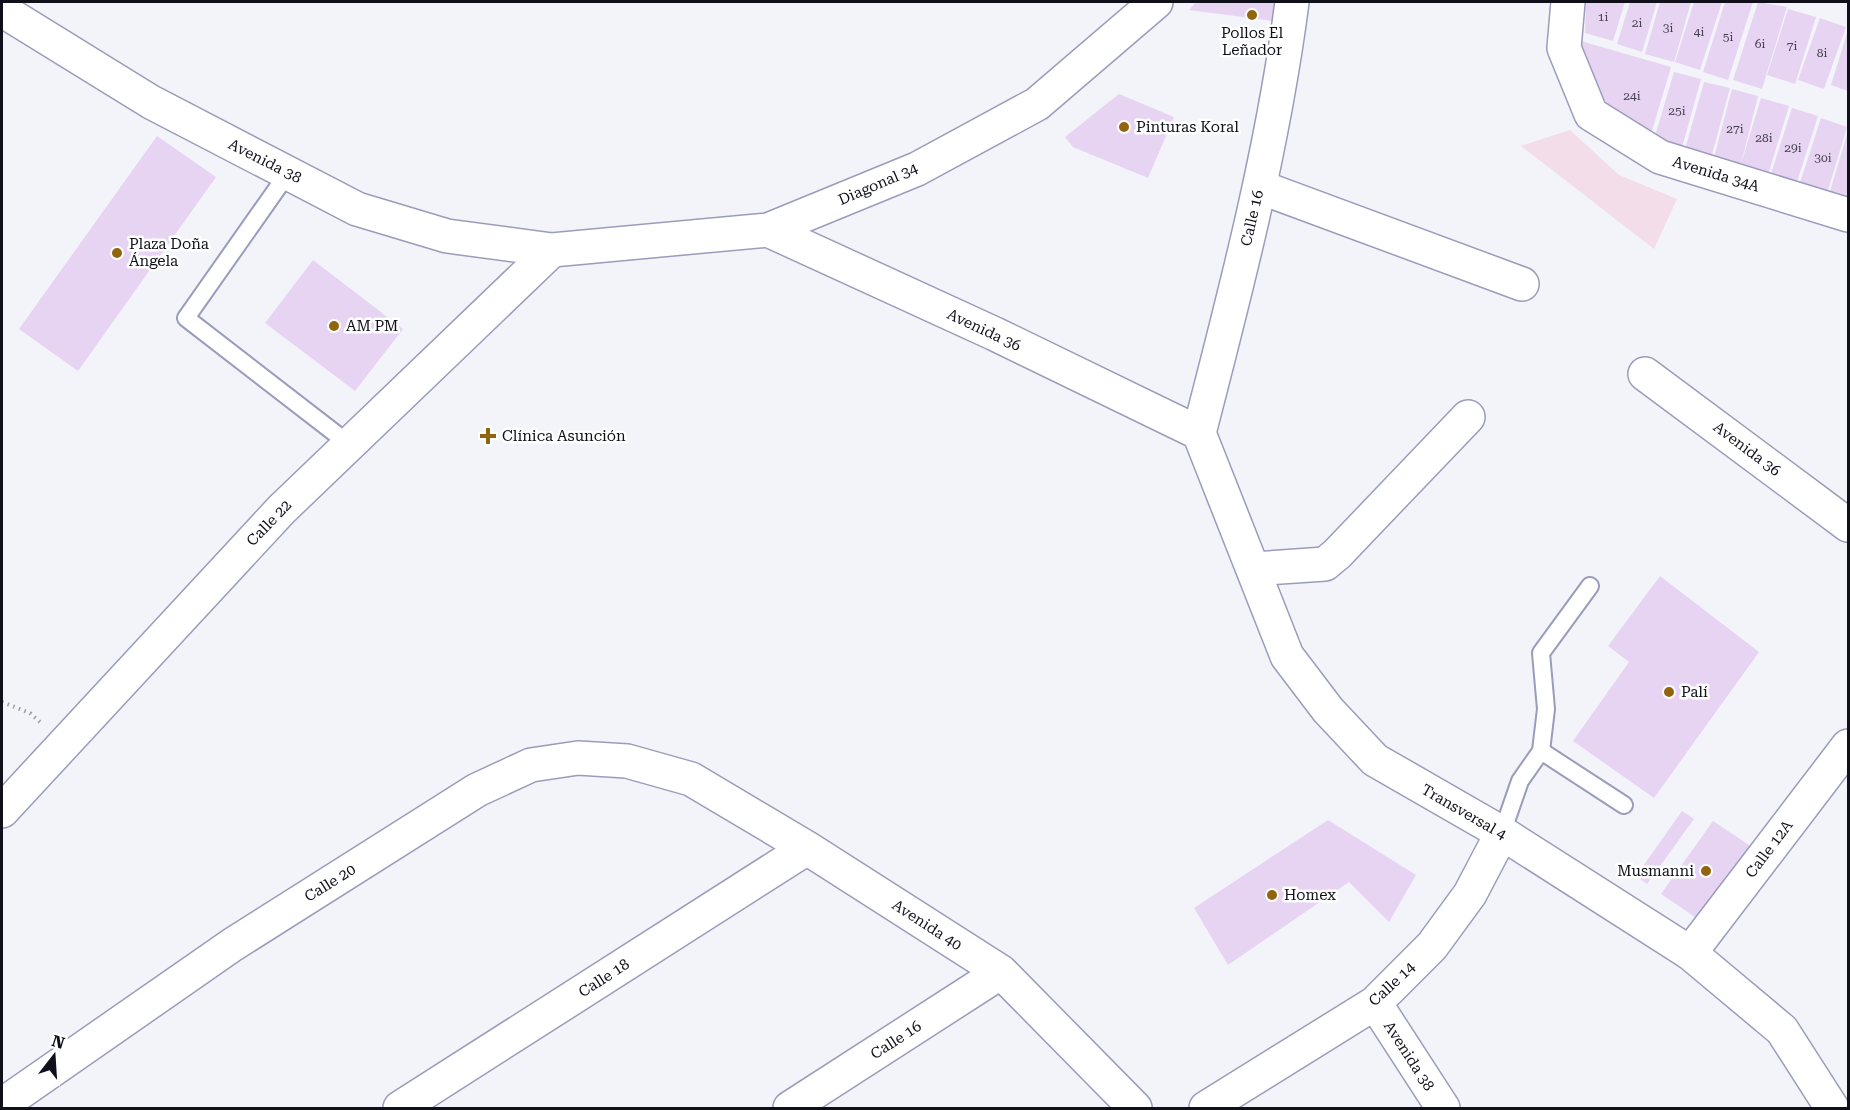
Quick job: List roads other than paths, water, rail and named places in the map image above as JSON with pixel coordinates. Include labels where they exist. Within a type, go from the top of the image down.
[{"type":"street","name":"Diagonal 34","points":[[552,250],[768,230],[917,169],[1037,104],[1156,2]]},
{"type":"street","name":"Calle 16","points":[[1199,433],[1260,187],[1284,62],[1292,2]]},
{"type":"street","name":"Avenida 34A","points":[[1568,2],[1564,48],[1591,114],[1660,157],[1848,215]]},
{"type":"street","name":"Avenida 38","points":[[2,10],[151,102],[357,209],[447,236],[552,250]]},
{"type":"street","points":[[1260,187],[1522,285]]},
{"type":"street","name":"Avenida 36","points":[[768,230],[995,334],[1199,433]]},
{"type":"street","name":"Calle 22","points":[[2,811],[281,510],[552,250]]},
{"type":"street","name":"Avenida 36","points":[[1645,374],[1848,525]]},
{"type":"street","points":[[1253,569],[1324,564],[1337,554],[1468,417]]},
{"type":"street","name":"Transversal 4","points":[[1199,433],[1287,656],[1328,710],[1375,760],[1502,833],[1690,953],[1782,1030],[1838,1104]]},
{"type":"street","name":"Calle 12A","points":[[1690,953],[1848,746]]},
{"type":"street","name":"Calle 20","points":[[2,1105],[232,945],[488,784],[531,765],[578,758],[627,761],[691,779]]},
{"type":"street","name":"Avenida 40","points":[[691,779],[807,848],[1001,972],[1135,1108]]},
{"type":"street","name":"Calle 14","points":[[1206,1108],[1375,1003],[1432,946],[1470,894],[1502,833]]},
{"type":"street","name":"Calle 18","points":[[400,1108],[807,848]]},
{"type":"street","name":"Calle 16","points":[[790,1108],[1001,972]]},
{"type":"street","name":"Avenida 38","points":[[1375,1003],[1443,1108]]},
{"type":"lane","points":[[288,173],[186,318],[349,444]]},
{"type":"lane","points":[[1502,833],[1520,781],[1540,752],[1546,709],[1541,653],[1590,586]]},
{"type":"lane","points":[[1540,752],[1624,805]]},
{"type":"place","name":"Pollos El Leñador","points":[[1252,15]]},
{"type":"place","name":"Pinturas Koral","points":[[1124,127]]},
{"type":"place","name":"Plaza Doña Ángela","points":[[117,253]]},
{"type":"place","name":"AM PM","points":[[334,326]]},
{"type":"place","name":"Clínica Asunción","points":[[488,436]]},
{"type":"place","name":"Palí","points":[[1669,692]]},
{"type":"place","name":"Musmanni","points":[[1706,871]]},
{"type":"place","name":"Homex","points":[[1272,895]]}]
